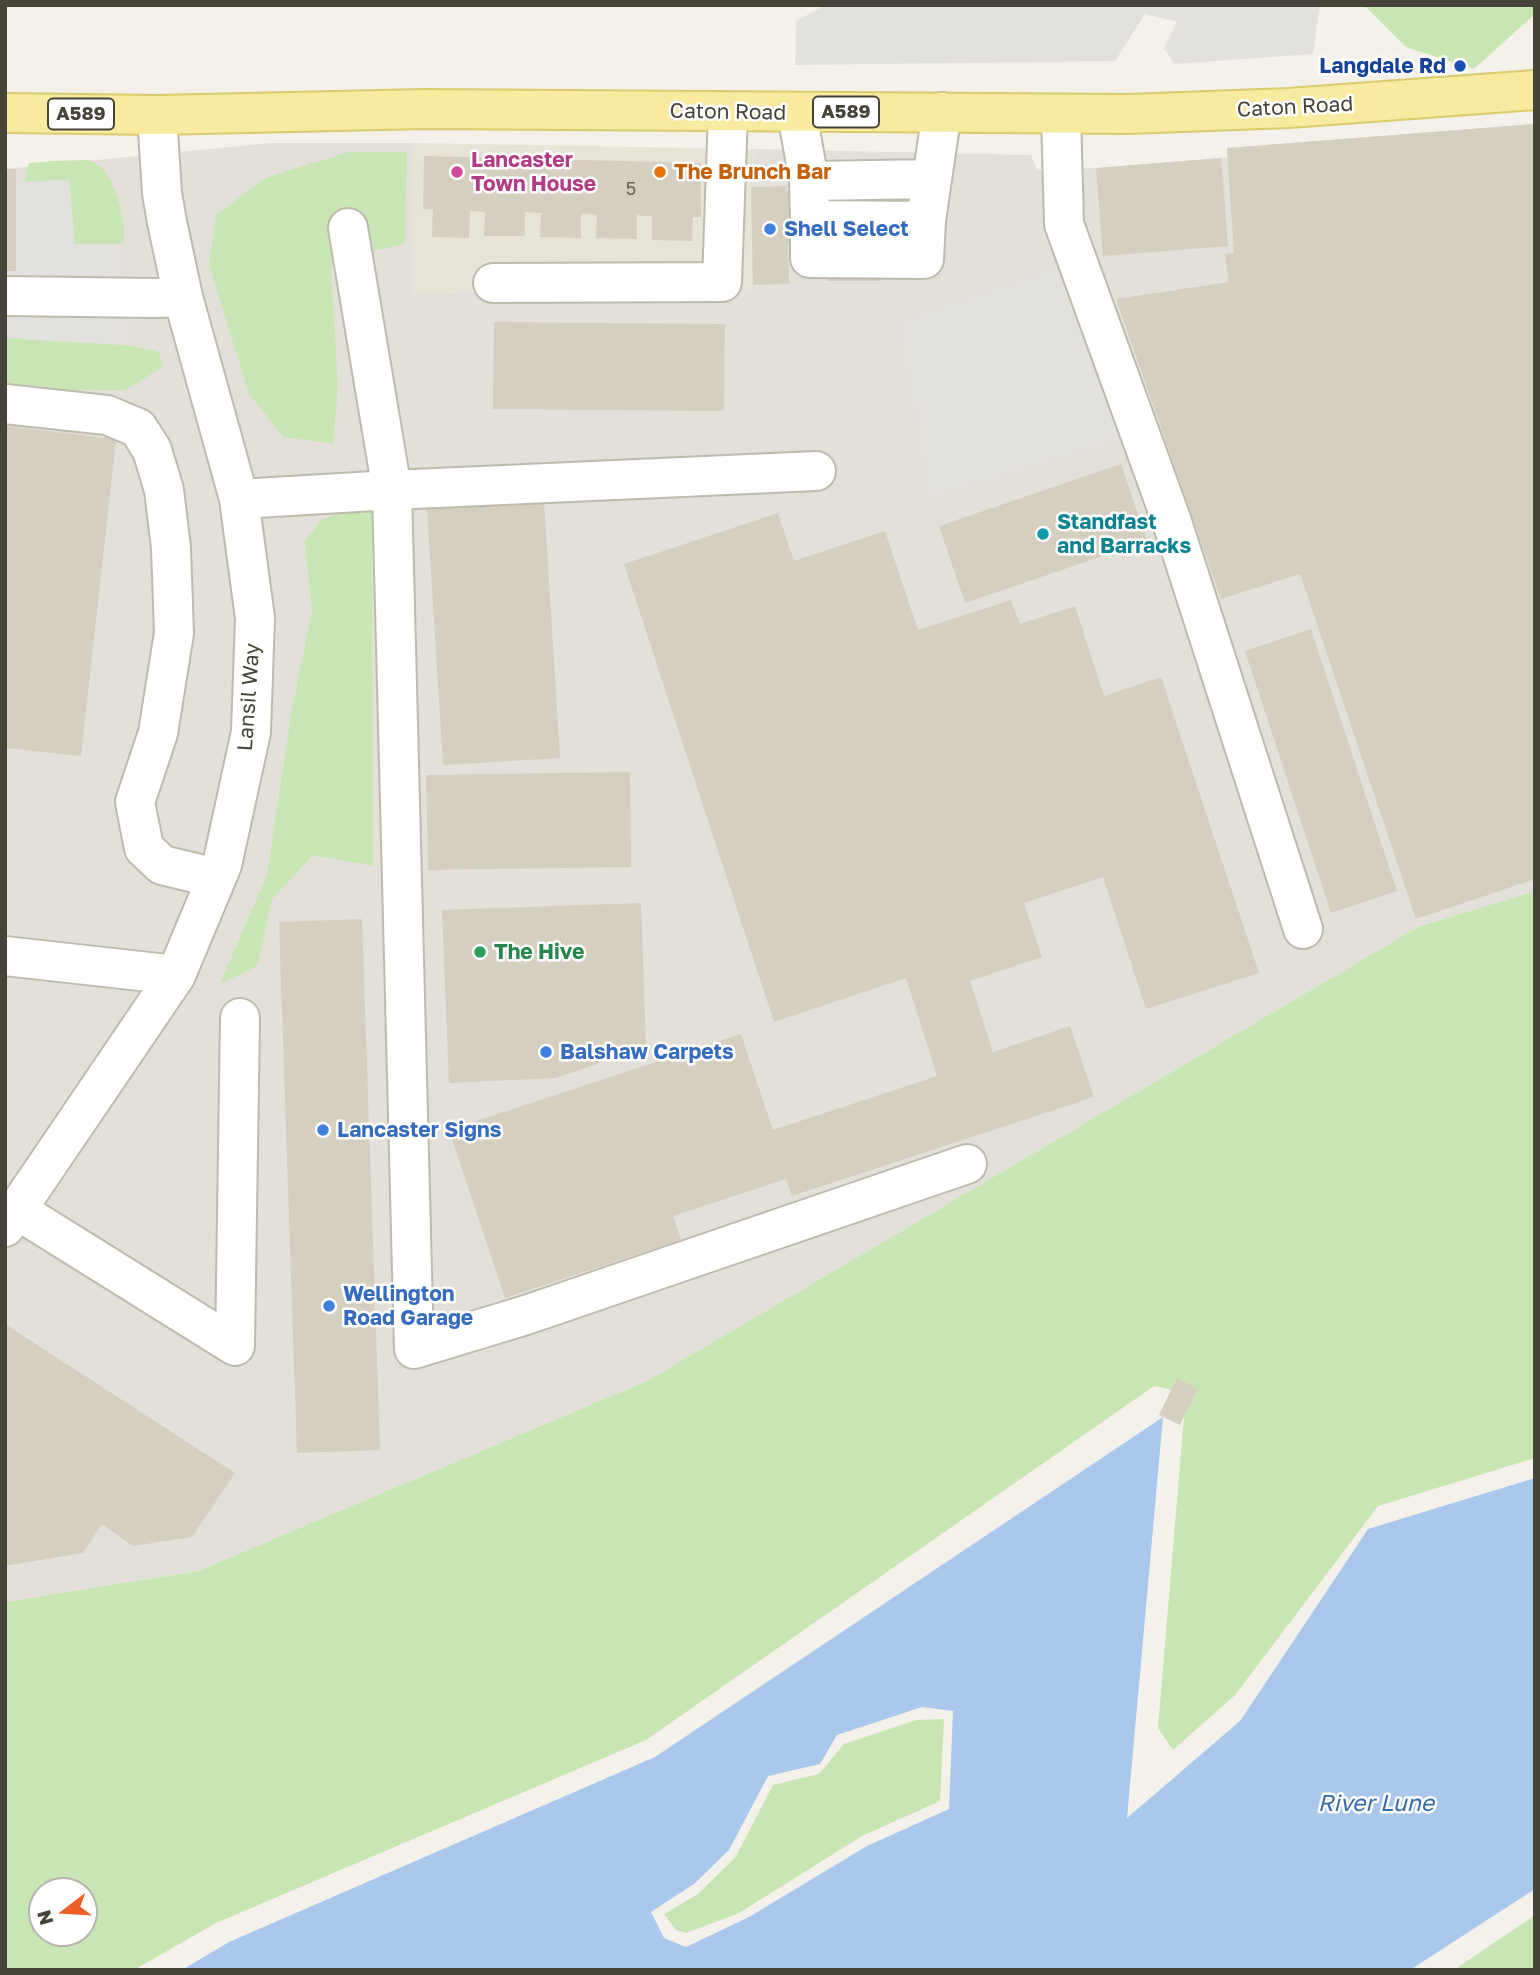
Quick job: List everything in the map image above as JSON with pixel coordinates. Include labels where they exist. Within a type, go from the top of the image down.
[{"type":"main road","name":"Caton Road","points":[[5,113],[156,115],[425,109],[1128,114],[1289,108],[1535,90]]},
{"type":"street","points":[[493,283],[722,282],[728,112]]},
{"type":"street","points":[[797,113],[808,181],[810,220],[926,221],[942,112]]},
{"type":"street","points":[[1061,114],[1064,223],[1172,522],[1303,929]]},
{"type":"street","name":"Lansil Way","points":[[11,1219],[176,975],[222,865],[251,732],[255,618],[239,499],[183,297],[162,193],[156,115]]},
{"type":"street","points":[[808,181],[932,178]]},
{"type":"street","points":[[348,228],[392,490],[414,1349],[526,1315],[967,1164]]},
{"type":"street","points":[[5,296],[183,297]]},
{"type":"street","points":[[5,404],[107,415],[138,428],[152,450],[164,490],[171,548],[174,633],[158,733],[135,803],[144,848],[162,865],[216,878]]},
{"type":"street","points":[[239,499],[816,471]]},
{"type":"street","points":[[5,956],[176,975]]},
{"type":"street","points":[[11,1219],[236,1346],[240,1018]]},
{"type":"shaded area","points":[[826,5],[1320,5],[1313,54],[1174,64],[1164,48],[1177,22],[1145,14],[1115,61],[795,65],[796,21]]},
{"type":"shaded area","points":[[1535,124],[1535,891],[1418,927],[647,1381],[198,1571],[5,1602],[5,169],[270,143],[413,143],[412,293],[752,290],[751,187],[755,149],[1031,155],[1037,170],[1221,158],[1228,157],[1227,148]]},
{"type":"shaded area","points":[[413,143],[755,149],[751,187],[752,290],[412,293]]},
{"type":"shaded area","points":[[69,180],[75,244],[123,244],[126,345],[5,338],[5,271],[16,271],[16,182]]},
{"type":"shaded area","points":[[1068,264],[1126,438],[931,498],[898,321]]},
{"type":"green space","points":[[1364,5],[1535,5],[1535,14],[1474,69],[1406,47]]},
{"type":"green space","points":[[349,152],[407,152],[405,244],[357,254],[331,267],[338,388],[333,444],[284,437],[249,394],[209,264],[216,215],[265,178]]},
{"type":"green space","points":[[88,160],[102,168],[112,183],[124,228],[123,244],[75,245],[69,180],[25,182],[29,163]]},
{"type":"green space","points":[[5,338],[126,345],[158,351],[164,366],[126,390],[28,390],[5,387]]},
{"type":"green space","points":[[346,510],[372,512],[373,866],[313,855],[272,899],[257,966],[220,984],[267,875],[291,715],[312,611],[305,542],[321,520]]},
{"type":"green space","points":[[1535,891],[1535,1458],[1378,1506],[1235,1695],[1173,1750],[1158,1728],[1186,1393],[1154,1386],[646,1740],[216,1923],[134,1970],[5,1970],[5,1602],[198,1571],[647,1381],[1418,927]]},
{"type":"green space","points":[[944,1719],[940,1801],[862,1836],[739,1913],[686,1933],[676,1930],[664,1914],[698,1894],[735,1858],[773,1785],[819,1774],[844,1744],[916,1720]]},
{"type":"green space","points":[[1535,1915],[1535,1970],[1454,1970]]},
{"type":"water","name":"River Lune","points":[[1163,1417],[1127,1818],[1240,1721],[1368,1529],[1535,1478],[1535,1889],[1410,1970],[182,1970],[229,1942],[655,1757]],"holes":[[[922,1707],[953,1711],[949,1809],[867,1846],[749,1917],[686,1947],[664,1938],[651,1912],[694,1884],[729,1850],[768,1776],[820,1764],[837,1735]]]},
{"type":"building","points":[[1535,124],[1535,879],[1416,919],[1300,574],[1221,599],[1116,299],[1229,282],[1225,254],[1234,253],[1227,148]]},
{"type":"building","points":[[424,156],[701,163],[701,217],[693,217],[692,241],[652,240],[652,216],[637,215],[637,239],[596,238],[597,215],[589,214],[581,214],[581,238],[540,237],[541,213],[525,212],[525,236],[484,236],[485,212],[470,211],[469,238],[432,237],[433,210],[423,209]]},
{"type":"building","points":[[1221,158],[1228,246],[1103,256],[1096,168]]},
{"type":"building","points":[[882,163],[881,281],[827,281],[827,245],[788,245],[789,284],[753,285],[751,187],[786,186],[786,191],[822,191]]},
{"type":"building","points":[[5,169],[16,169],[16,271],[5,271]]},
{"type":"building","points":[[494,322],[725,324],[724,411],[493,409]]},
{"type":"building","points":[[5,426],[116,439],[81,756],[5,748]]},
{"type":"building","name":"Standfast and Barracks","points":[[1121,464],[1147,541],[965,603],[939,526]]},
{"type":"building","points":[[544,502],[560,758],[443,765],[427,509]]},
{"type":"building","points":[[778,513],[794,561],[885,531],[918,630],[1011,600],[1020,624],[1075,606],[1104,696],[1161,677],[1259,973],[1146,1009],[1103,877],[1024,903],[1042,957],[970,981],[993,1052],[1070,1026],[1094,1097],[792,1196],[786,1179],[673,1216],[681,1240],[505,1298],[449,1130],[741,1034],[773,1130],[937,1076],[906,978],[774,1022],[624,564]]},
{"type":"building","points":[[1311,629],[1397,891],[1331,913],[1245,651]]},
{"type":"building","points":[[630,772],[631,867],[428,870],[426,775]]},
{"type":"building","points":[[641,903],[646,1047],[556,1078],[449,1083],[442,910]]},
{"type":"building","points":[[362,919],[380,1450],[297,1453],[279,922]]},
{"type":"building","points":[[5,1324],[235,1473],[192,1537],[133,1546],[102,1524],[83,1553],[5,1566]]},
{"type":"building","points":[[1177,1378],[1198,1389],[1180,1425],[1159,1415]]},
{"type":"place","name":"Langdale Rd","points":[[1460,66]]},
{"type":"place","name":"Lancaster Town House","points":[[457,172]]},
{"type":"place","name":"The Brunch Bar","points":[[660,172]]},
{"type":"place","name":"Shell Select","points":[[770,229]]},
{"type":"place","name":"Standfast and Barracks","points":[[1043,534]]},
{"type":"place","name":"The Hive","points":[[480,952]]},
{"type":"place","name":"Balshaw Carpets","points":[[546,1052]]},
{"type":"place","name":"Lancaster Signs","points":[[323,1130]]},
{"type":"place","name":"Wellington Road Garage","points":[[329,1306]]}]
